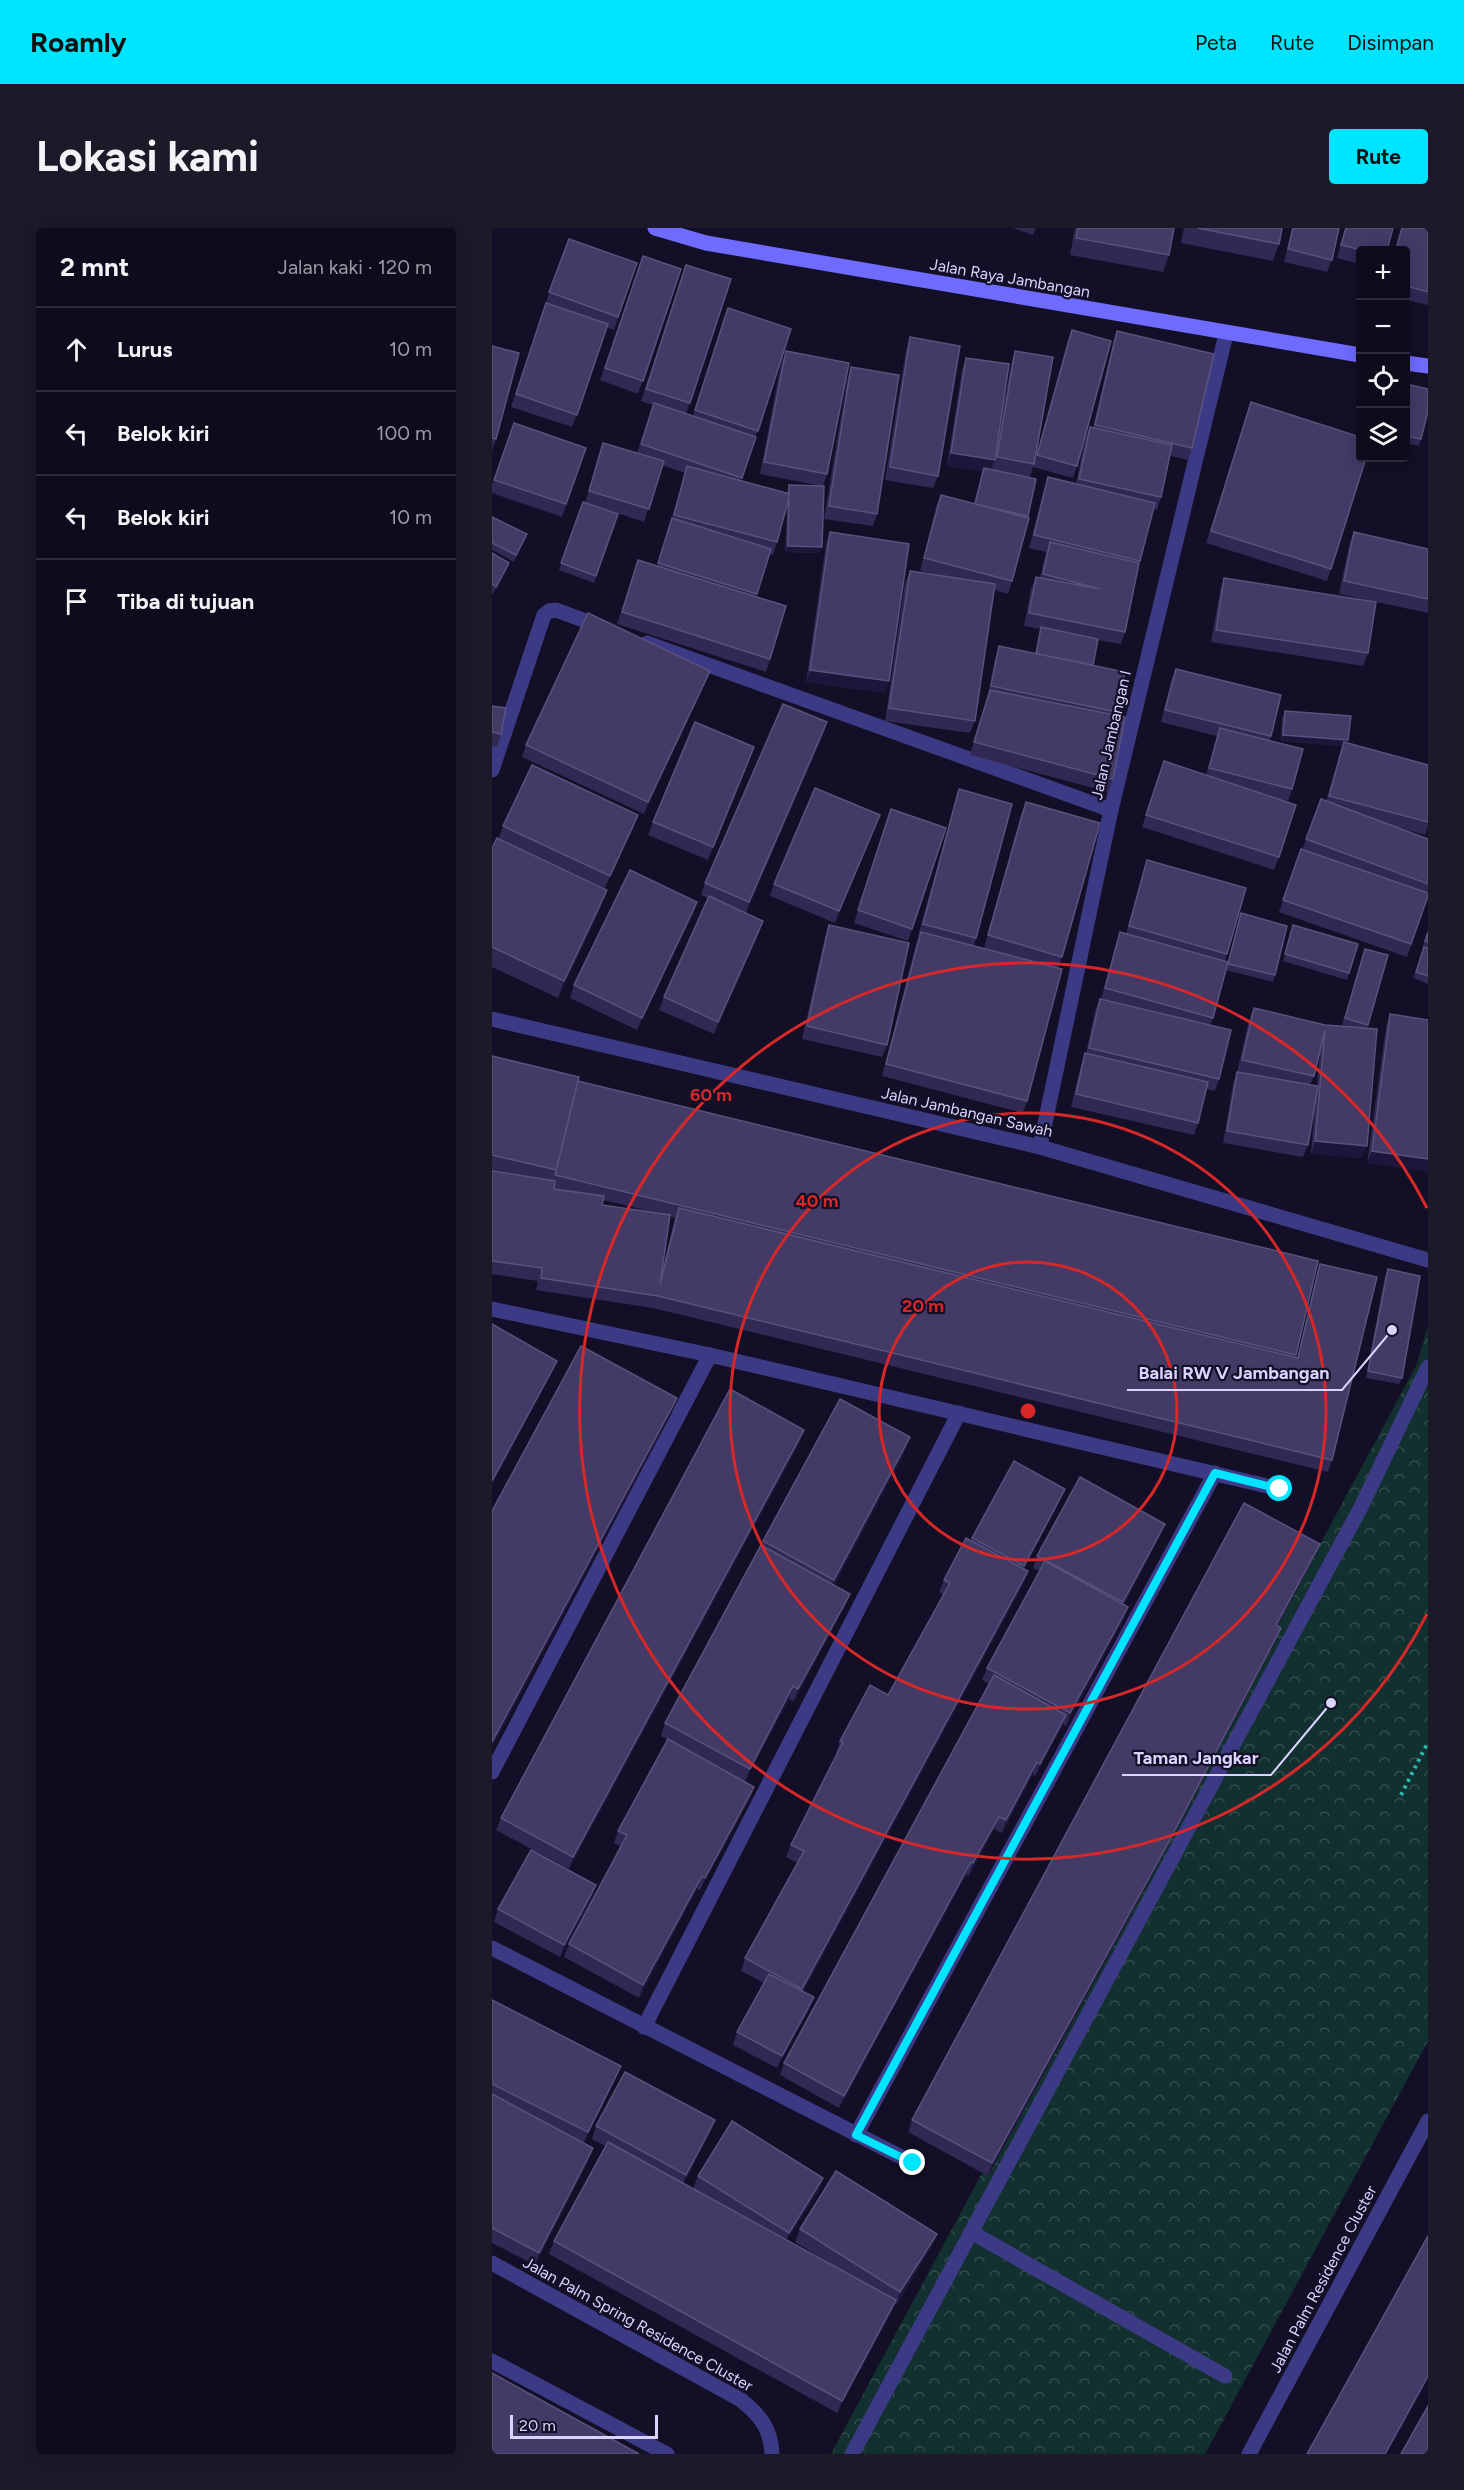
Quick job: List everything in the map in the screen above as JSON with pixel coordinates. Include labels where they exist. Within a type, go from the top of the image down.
[{"type":"main road","name":"Jalan Raya Jambangan","points":[[655,228],[706,243],[1226,334],[1356,354]]},
{"type":"main road","points":[[1410,364],[1428,366]]},
{"type":"street","name":"Jalan Jambangan I","points":[[1040,1147],[1111,810],[1226,334]]},
{"type":"street","points":[[492,770],[544,615],[556,610],[612,630]]},
{"type":"street","points":[[634,638],[1111,810]]},
{"type":"street","name":"Jalan Jambangan Sawah","points":[[492,1019],[1040,1147],[1428,1260]]},
{"type":"street","points":[[492,1309],[710,1355],[1280,1489]]},
{"type":"street","points":[[492,1772],[710,1355]]},
{"type":"street","points":[[852,2454],[1361,1507],[1428,1367]]},
{"type":"street","points":[[644,2027],[959,1413]]},
{"type":"street","points":[[856,2135],[1215,1473]]},
{"type":"street","points":[[492,1948],[913,2163]]},
{"type":"street","name":"Jalan Palm Residence Cluster","points":[[1249,2454],[1428,2121]]},
{"type":"street","points":[[971,2232],[1225,2376]]},
{"type":"street","name":"Jalan Palm Spring Residence Cluster","points":[[492,2263],[741,2400],[759,2414],[766,2427],[772,2454]]},
{"type":"street","points":[[492,2361],[667,2454]]},
{"type":"path","points":[[1401,1795],[1428,1742]]},
{"type":"green space","points":[[1428,1326],[1428,2041],[1205,2454],[831,2454],[1417,1364]]},
{"type":"building","points":[[1078,228],[1174,228],[1169,255],[1076,238]]},
{"type":"building","points":[[1197,228],[1282,228],[1279,244]]},
{"type":"building","points":[[1293,228],[1339,228],[1332,260],[1288,249]]},
{"type":"building","points":[[1346,228],[1393,228],[1388,246],[1356,246],[1356,249],[1341,245]]},
{"type":"building","points":[[1402,228],[1428,228],[1428,292],[1410,287],[1410,246],[1397,246]]},
{"type":"building","points":[[569,239],[637,263],[618,317],[549,292]]},
{"type":"building","points":[[643,256],[681,269],[643,381],[605,368]]},
{"type":"building","points":[[686,265],[731,279],[690,403],[646,389]]},
{"type":"building","points":[[546,303],[608,324],[577,415],[516,394]]},
{"type":"building","points":[[728,308],[791,329],[758,431],[695,410]]},
{"type":"building","points":[[1072,330],[1111,341],[1077,466],[1037,455]]},
{"type":"building","points":[[1117,331],[1214,354],[1192,448],[1095,425]]},
{"type":"building","points":[[910,337],[960,346],[938,476],[890,467]]},
{"type":"building","points":[[492,346],[519,353],[496,439],[492,438]]},
{"type":"building","points":[[786,351],[849,363],[827,474],[764,462]]},
{"type":"building","points":[[1015,351],[1053,357],[1034,464],[997,457]]},
{"type":"building","points":[[966,358],[1009,364],[995,460],[951,453]]},
{"type":"building","points":[[851,367],[899,375],[877,514],[829,506]]},
{"type":"building","points":[[1410,385],[1428,389],[1428,411],[1421,439],[1410,437]]},
{"type":"building","points":[[1251,402],[1356,436],[1356,462],[1365,462],[1331,569],[1211,531]]},
{"type":"building","points":[[654,403],[756,437],[742,478],[641,444]]},
{"type":"building","points":[[514,423],[586,448],[566,504],[494,480]]},
{"type":"building","points":[[1090,427],[1172,445],[1161,497],[1079,479]]},
{"type":"building","points":[[603,443],[664,461],[649,509],[589,491]]},
{"type":"building","points":[[687,466],[790,494],[777,542],[674,515]]},
{"type":"building","points":[[984,468],[1036,479],[1028,516],[975,504]]},
{"type":"building","points":[[1048,477],[1155,503],[1140,561],[1034,535]]},
{"type":"building","points":[[789,485],[824,486],[822,547],[788,546]]},
{"type":"building","points":[[941,495],[1029,518],[1012,581],[924,558]]},
{"type":"building","points":[[583,502],[618,514],[596,576],[561,563]]},
{"type":"building","points":[[492,517],[527,534],[516,555],[492,543]]},
{"type":"building","points":[[672,518],[771,549],[757,594],[658,563]]},
{"type":"building","points":[[830,532],[909,544],[889,681],[810,670]]},
{"type":"building","points":[[1354,532],[1428,549],[1428,599],[1344,581]]},
{"type":"building","points":[[1050,542],[1139,563],[1125,632],[1029,613],[1036,577],[1100,589],[1043,574]]},
{"type":"building","points":[[492,553],[509,563],[496,587],[492,584]]},
{"type":"building","points":[[638,560],[786,606],[770,659],[622,612]]},
{"type":"building","points":[[910,571],[995,584],[975,721],[889,708]]},
{"type":"building","points":[[1224,578],[1376,602],[1368,653],[1216,630]]},
{"type":"building","points":[[588,613],[710,671],[648,802],[526,745]]},
{"type":"building","points":[[1041,627],[1098,639],[1093,665],[1036,654]]},
{"type":"building","points":[[999,646],[1125,672],[1117,712],[991,686]]},
{"type":"building","points":[[1176,669],[1281,695],[1271,736],[1165,710]]},
{"type":"building","points":[[990,690],[1125,717],[1113,779],[974,742]]},
{"type":"building","points":[[783,704],[827,722],[749,902],[705,883]]},
{"type":"building","points":[[492,706],[506,708],[501,734],[492,732]]},
{"type":"building","points":[[1285,711],[1351,716],[1348,740],[1283,735]]},
{"type":"building","points":[[695,722],[754,747],[713,847],[653,822]]},
{"type":"building","points":[[1220,728],[1303,749],[1292,789],[1209,768]]},
{"type":"building","points":[[1344,742],[1428,765],[1428,822],[1329,796]]},
{"type":"building","points":[[1164,761],[1296,805],[1279,857],[1146,815]]},
{"type":"building","points":[[532,765],[638,815],[610,876],[503,826]]},
{"type":"building","points":[[815,788],[880,815],[839,911],[774,884]]},
{"type":"building","points":[[959,789],[1012,804],[976,938],[923,924]]},
{"type":"building","points":[[1321,799],[1428,839],[1428,884],[1306,839]]},
{"type":"building","points":[[1026,802],[1100,823],[1062,957],[988,935]]},
{"type":"building","points":[[891,809],[946,828],[912,929],[858,910]]},
{"type":"building","points":[[497,838],[607,890],[564,981],[492,947],[492,848]]},
{"type":"building","points":[[1301,849],[1428,893],[1411,944],[1283,900]]},
{"type":"building","points":[[1147,860],[1246,888],[1227,954],[1129,926]]},
{"type":"building","points":[[630,870],[697,902],[642,1018],[574,985]]},
{"type":"building","points":[[709,896],[763,921],[718,1022],[664,997]]},
{"type":"building","points":[[1241,913],[1287,926],[1275,975],[1228,964]]},
{"type":"building","points":[[829,925],[909,943],[887,1045],[807,1026]]},
{"type":"building","points":[[1293,925],[1358,944],[1349,973],[1285,954]]},
{"type":"building","points":[[921,932],[1062,969],[1027,1101],[886,1064]]},
{"type":"building","points":[[1120,932],[1228,962],[1213,1018],[1105,988]]},
{"type":"building","points":[[1424,947],[1428,948],[1428,976],[1416,972]]},
{"type":"building","points":[[1365,949],[1388,955],[1368,1025],[1345,1018]]},
{"type":"building","points":[[1100,999],[1231,1030],[1219,1079],[1089,1048]]},
{"type":"building","points":[[1254,1008],[1325,1025],[1377,1029],[1367,1146],[1315,1141],[1325,1030],[1314,1076],[1242,1060]]},
{"type":"building","points":[[1390,1014],[1428,1020],[1428,1159],[1372,1151]]},
{"type":"building","points":[[1085,1053],[1208,1082],[1198,1123],[1076,1094]]},
{"type":"building","points":[[492,1056],[579,1077],[557,1170],[492,1155]]},
{"type":"building","points":[[1237,1072],[1318,1086],[1308,1145],[1227,1131]]},
{"type":"building","points":[[578,1081],[1318,1261],[1296,1355],[555,1175]]},
{"type":"building","points":[[492,1171],[555,1181],[554,1189],[604,1196],[602,1205],[670,1215],[660,1284],[679,1208],[1298,1358],[1320,1264],[1377,1277],[1332,1460],[658,1296],[541,1278],[542,1268],[492,1261]]},
{"type":"building","points":[[1388,1269],[1420,1276],[1402,1378],[1368,1371]]},
{"type":"building","points":[[492,1324],[557,1361],[492,1481]]},
{"type":"building","points":[[581,1346],[677,1398],[492,1742],[492,1511]]},
{"type":"building","points":[[730,1389],[804,1430],[573,1857],[501,1818]]},
{"type":"building","points":[[840,1399],[910,1437],[834,1580],[763,1541]]},
{"type":"building","points":[[1014,1461],[1065,1489],[1024,1566],[972,1538]]},
{"type":"building","points":[[1080,1477],[1165,1524],[1123,1602],[1037,1556]]},
{"type":"building","points":[[1244,1503],[1320,1544],[1276,1625],[1281,1628],[1166,1847],[992,2163],[912,2120]]},
{"type":"building","points":[[966,1538],[1028,1571],[802,1989],[745,1958],[804,1851],[791,1845],[843,1742],[840,1741],[870,1685],[888,1695],[950,1583],[944,1580]]},
{"type":"building","points":[[761,1545],[850,1594],[798,1689],[793,1686],[750,1769],[665,1723]]},
{"type":"building","points":[[1045,1561],[1128,1607],[1070,1713],[987,1668]]},
{"type":"building","points":[[994,1675],[1066,1715],[1040,1764],[1037,1762],[1006,1820],[999,1817],[973,1863],[971,1862],[844,2096],[784,2063]]},
{"type":"building","points":[[668,1739],[754,1787],[705,1878],[702,1876],[643,1985],[569,1944],[627,1835],[618,1831]]},
{"type":"building","points":[[531,1850],[596,1885],[564,1945],[498,1909]]},
{"type":"building","points":[[769,1974],[814,1997],[782,2056],[737,2032]]},
{"type":"building","points":[[492,2000],[621,2066],[588,2132],[492,2084]]},
{"type":"building","points":[[625,2072],[715,2120],[686,2175],[596,2126]]},
{"type":"building","points":[[492,2094],[593,2148],[539,2253],[492,2228]]},
{"type":"building","points":[[732,2121],[823,2178],[789,2233],[698,2176]]},
{"type":"building","points":[[608,2142],[896,2300],[842,2401],[554,2241]]},
{"type":"building","points":[[836,2171],[937,2234],[900,2292],[800,2229]]},
{"type":"building","points":[[1428,2236],[1428,2376],[1385,2454],[1307,2454]]},
{"type":"building","points":[[492,2373],[639,2454],[492,2454]]},
{"type":"building","points":[[1428,2406],[1428,2454],[1401,2454]]},
{"type":"place","name":"Balai RW V Jambangan","points":[[1392,1330]]},
{"type":"place","name":"Taman Jangkar","points":[[1331,1703]]},
{"type":"route","points":[[913,2163],[856,2135],[1215,1473],[1280,1489]]}]
